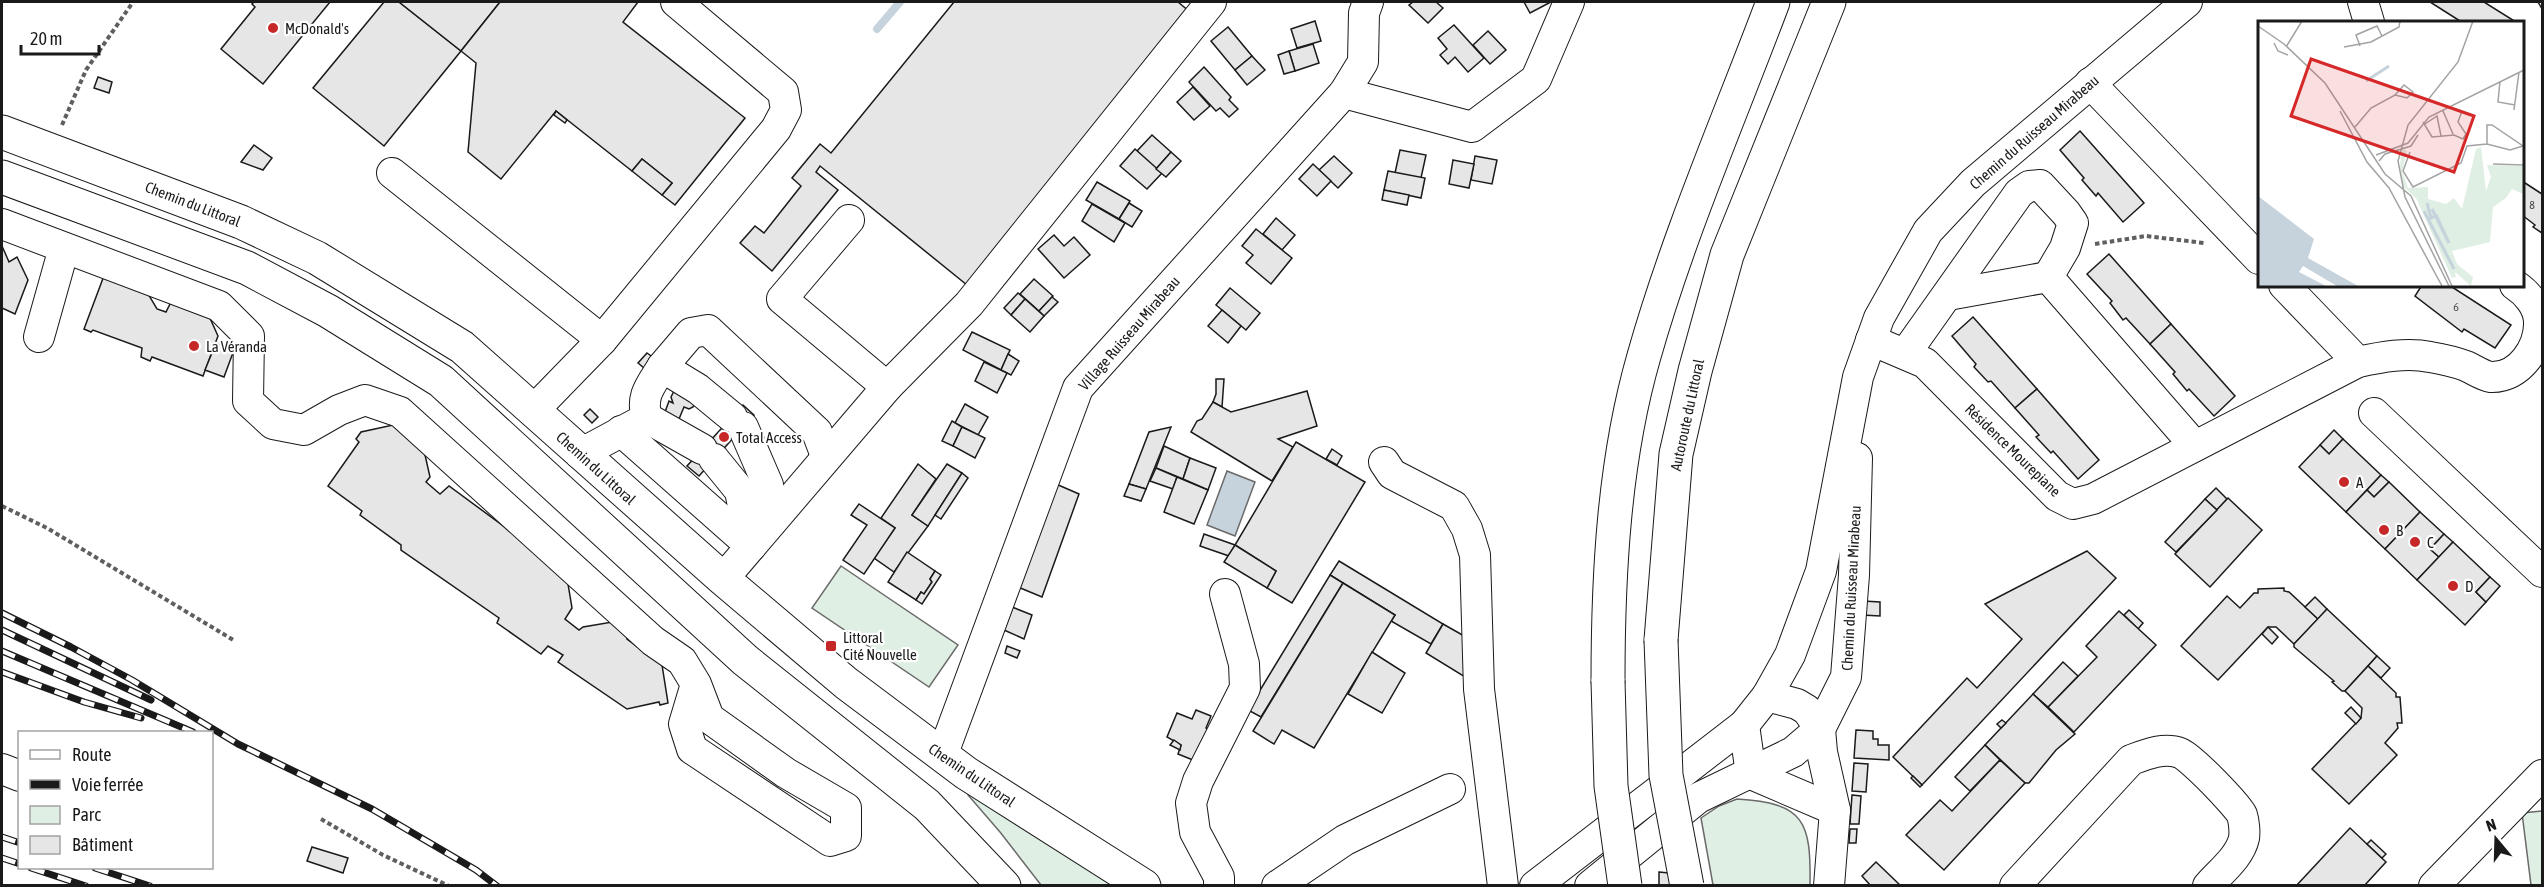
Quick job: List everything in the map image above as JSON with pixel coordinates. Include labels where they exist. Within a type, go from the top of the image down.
[{"type":"main road","points":[[1625,885],[1611,786],[1608,681],[1614,538],[1624,449],[1644,357],[1685,235],[1773,2]]},
{"type":"main road","name":"Autoroute du Littoral","points":[[1687,885],[1666,775],[1661,640],[1676,454],[1695,371],[1727,255],[1829,2]]},
{"type":"main road","name":"Chemin du Littoral","points":[[2,132],[241,222],[317,258],[462,347],[580,454],[846,683],[966,773],[1144,885]]},
{"type":"main road","points":[[2,177],[247,268],[328,311],[441,381],[745,660],[927,805],[1004,885]]},
{"type":"street","points":[[533,411],[602,340],[776,129],[786,110],[783,92],[676,2]]},
{"type":"street","points":[[723,579],[887,387],[969,304],[1211,2]]},
{"type":"street","name":"Village Ruisseau Mirabeau","points":[[942,756],[1078,388],[1344,93],[1363,62],[1364,13],[1368,2]]},
{"type":"street","points":[[1344,93],[1472,127],[1536,79],[1569,2]]},
{"type":"street","name":"Chemin du Ruisseau Mirabeau","points":[[1535,885],[1744,724],[1767,696],[1790,655],[1821,571],[1858,378],[1879,318],[1928,231],[1973,183],[2187,2]]},
{"type":"street","points":[[2363,2],[2369,21]]},
{"type":"street","points":[[2090,84],[2254,254]]},
{"type":"street","points":[[392,173],[602,340]]},
{"type":"street","points":[[1905,354],[2019,193],[2029,186],[2040,185],[2073,224],[2065,248],[2048,277],[1948,295]]},
{"type":"street","points":[[849,220],[782,299],[887,387]]},
{"type":"street","points":[[2,224],[219,306],[249,336],[248,401],[273,424],[304,430],[339,410],[365,400],[400,412],[653,641],[682,661],[696,684],[709,718],[786,773],[846,807],[846,836],[830,841],[692,749],[684,724],[696,684]]},
{"type":"street","points":[[39,337],[64,248]]},
{"type":"street","points":[[2048,277],[2195,446]]},
{"type":"street","points":[[2285,286],[2358,362]]},
{"type":"street","name":"Résidence Mourepiane","points":[[1872,340],[1925,363],[2057,496],[2073,504],[2093,499],[2358,362],[2384,356],[2428,356],[2465,366],[2490,377],[2511,373],[2528,358],[2539,334],[2539,315],[2527,293],[2516,286]]},
{"type":"street","points":[[751,546],[740,491],[708,454],[647,418],[643,404],[649,387],[662,367],[691,333],[708,330],[817,432],[826,456]]},
{"type":"street","points":[[662,367],[698,389],[737,422],[768,485],[772,521]]},
{"type":"street","name":"Chemin du Ruisseau Mirabeau","points":[[1590,885],[1698,798],[1793,752],[1820,729],[1846,677],[1854,575],[1858,378]]},
{"type":"street","points":[[2374,413],[2542,572]]},
{"type":"street","points":[[580,454],[647,418]]},
{"type":"street","points":[[621,431],[751,546]]},
{"type":"street","points":[[1384,462],[1392,474],[1454,506],[1467,529],[1475,555],[1479,689],[1503,885]]},
{"type":"street","points":[[1219,885],[1219,878],[1196,832],[1191,803],[1198,781],[1245,688],[1244,664],[1225,594]]},
{"type":"street","points":[[1767,696],[1797,704],[1807,710],[1820,729],[1822,752],[1835,810],[1829,885]]},
{"type":"street","points":[[1744,724],[1751,774],[1835,810]]},
{"type":"street","points":[[2015,885],[2131,760],[2166,750],[2182,753],[2235,804],[2243,816],[2244,837],[2240,851],[2208,885]]},
{"type":"street","points":[[2,770],[18,775]]},
{"type":"street","points":[[2434,885],[2542,775]]},
{"type":"street","points":[[1277,885],[1345,840],[1450,789]]},
{"type":"path","points":[[53,152],[64,118],[86,70],[134,2]]},
{"type":"path","points":[[2065,248],[2146,236],[2254,254]]},
{"type":"path","points":[[2,506],[47,528],[235,641]]},
{"type":"path","points":[[321,819],[383,855],[449,885]]},
{"type":"green space","points":[[841,566],[958,645],[929,687],[812,608]]},
{"type":"green space","points":[[971,791],[1125,885],[1041,885],[968,795]]},
{"type":"green space","points":[[1737,799],[1777,805],[1790,811],[1799,820],[1809,846],[1810,885],[1713,885],[1701,818],[1719,806]]},
{"type":"green space","points":[[2542,811],[2542,885],[2531,885],[2522,813]]},
{"type":"shaded area","points":[[1227,471],[1255,482],[1235,536],[1207,525]]},
{"type":"building","name":"McDonald's","points":[[254,2],[330,2],[263,84],[221,49],[255,7],[252,4]]},
{"type":"building","points":[[384,2],[399,2],[461,51],[384,146],[313,88]]},
{"type":"building","points":[[399,2],[500,2],[461,51]]},
{"type":"building","points":[[500,2],[638,2],[623,22],[745,118],[675,205],[662,195],[672,183],[642,159],[632,171],[556,111],[501,179],[468,152],[476,63],[461,51]]},
{"type":"building","points":[[954,2],[1178,2],[1190,12],[967,285],[820,166],[816,172],[838,190],[772,271],[740,243],[755,226],[764,233],[801,186],[792,178],[820,144],[831,153]]},
{"type":"building","points":[[1413,2],[1436,2],[1443,8],[1428,23],[1409,5]]},
{"type":"building","points":[[1524,2],[1548,2],[1549,3],[1530,13]]},
{"type":"building","points":[[2430,2],[2484,2],[2514,21],[2460,21]]},
{"type":"building","points":[[1315,21],[1321,41],[1297,48],[1291,29]]},
{"type":"building","points":[[1454,25],[1484,58],[1468,72],[1455,57],[1448,64],[1440,55],[1447,49],[1438,38]]},
{"type":"building","points":[[1228,27],[1252,56],[1235,70],[1211,41]]},
{"type":"building","points":[[1488,31],[1506,50],[1490,64],[1473,45]]},
{"type":"building","points":[[1313,44],[1319,63],[1295,71],[1289,51]]},
{"type":"building","points":[[1289,51],[1295,71],[1284,74],[1278,55]]},
{"type":"building","points":[[1252,56],[1265,70],[1247,85],[1235,70]]},
{"type":"building","points":[[1204,67],[1231,97],[1229,100],[1238,109],[1229,117],[1220,108],[1216,111],[1189,82]]},
{"type":"building","points":[[98,77],[112,82],[109,93],[94,88]]},
{"type":"building","points":[[1193,87],[1210,106],[1194,120],[1177,102]]},
{"type":"building","points":[[556,111],[567,120],[565,123],[554,115]]},
{"type":"building","points":[[2080,131],[2144,203],[2123,222],[2098,193],[2096,196],[2082,180],[2084,178],[2060,150]]},
{"type":"building","points":[[1152,135],[1171,152],[1156,169],[1137,151]]},
{"type":"building","points":[[254,145],[272,158],[263,170],[241,162]]},
{"type":"building","points":[[1135,149],[1162,173],[1147,189],[1120,166]]},
{"type":"building","points":[[1400,150],[1426,155],[1421,178],[1395,173]]},
{"type":"building","points":[[1171,152],[1181,161],[1166,177],[1156,169]]},
{"type":"building","points":[[1334,156],[1352,173],[1338,188],[1319,170]]},
{"type":"building","points":[[1475,156],[1497,160],[1492,184],[1471,180]]},
{"type":"building","points":[[642,159],[672,183],[662,195],[632,171]]},
{"type":"building","points":[[1453,160],[1474,164],[1469,188],[1449,184]]},
{"type":"building","points":[[1313,164],[1331,181],[1317,196],[1299,179]]},
{"type":"building","points":[[1388,171],[1425,178],[1421,198],[1384,190]]},
{"type":"building","points":[[1097,182],[1130,201],[1119,219],[1086,200]]},
{"type":"building","points":[[2523,182],[2542,194],[2542,233],[2533,227],[2535,225],[2523,216]]},
{"type":"building","points":[[1384,190],[1409,195],[1407,205],[1382,200]]},
{"type":"building","points":[[1129,203],[1142,211],[1132,227],[1119,219]]},
{"type":"building","points":[[1092,204],[1125,223],[1114,242],[1082,221]]},
{"type":"building","points":[[1276,218],[1295,235],[1282,250],[1263,234]]},
{"type":"building","points":[[1256,229],[1292,258],[1271,284],[1246,263],[1253,255],[1242,246]]},
{"type":"building","points":[[1054,235],[1064,246],[1074,237],[1090,255],[1064,278],[1038,249]]},
{"type":"building","points":[[2,246],[9,262],[17,257],[28,280],[15,314],[2,308]]},
{"type":"building","points":[[2109,254],[2171,324],[2150,344],[2126,318],[2123,320],[2110,303],[2112,301],[2087,274]]},
{"type":"building","points":[[105,273],[144,287],[157,309],[166,312],[171,302],[209,316],[218,336],[203,376],[152,357],[150,361],[141,357],[142,348],[93,330],[91,332],[84,329]]},
{"type":"building","points":[[1034,279],[1053,296],[1039,311],[1020,294]]},
{"type":"building","points":[[2421,286],[2451,286],[2511,325],[2495,348],[2464,329],[2462,332],[2415,296]]},
{"type":"building","points":[[1230,288],[1260,313],[1246,330],[1216,305]]},
{"type":"building","points":[[1018,293],[1025,299],[1011,315],[1004,308]]},
{"type":"building","points":[[1052,297],[1058,302],[1044,316],[1039,311]]},
{"type":"building","points":[[1025,299],[1044,316],[1030,332],[1011,315]]},
{"type":"building","points":[[1222,310],[1241,326],[1228,343],[1208,326]]},
{"type":"building","points":[[1973,317],[2037,389],[2015,408],[1991,381],[1988,382],[1974,367],[1976,364],[1952,336]]},
{"type":"building","points":[[2171,324],[2235,396],[2214,416],[2189,389],[2187,391],[2173,374],[2175,372],[2150,344]]},
{"type":"building","points":[[972,332],[1010,350],[1001,370],[963,350]]},
{"type":"building","points":[[216,343],[234,350],[224,377],[205,370]]},
{"type":"building","points":[[647,353],[654,358],[644,368],[638,363]]},
{"type":"building","points":[[1008,354],[1019,361],[1011,375],[1001,370]]},
{"type":"building","points":[[984,362],[1007,373],[997,393],[975,381]]},
{"type":"building","points":[[1216,379],[1224,379],[1222,407],[1213,402],[1216,394]]},
{"type":"building","points":[[2037,389],[2099,460],[2078,479],[2053,451],[2051,453],[2036,437],[2039,435],[2015,408]]},
{"type":"building","points":[[674,391],[696,402],[689,409],[684,407],[679,419],[665,412],[669,401],[673,403],[671,397]]},
{"type":"building","points":[[1307,391],[1317,426],[1278,439],[1293,447],[1272,481],[1191,432],[1213,402],[1231,412]]},
{"type":"building","points":[[965,404],[988,417],[978,435],[955,423]]},
{"type":"building","points":[[743,405],[754,415],[699,476],[687,466]]},
{"type":"building","points":[[590,409],[598,417],[592,423],[584,415]]},
{"type":"building","points":[[952,421],[962,427],[953,446],[942,441]]},
{"type":"building","points":[[393,425],[423,446],[430,477],[426,482],[440,494],[449,486],[566,572],[572,608],[565,619],[579,630],[583,627],[624,620],[627,639],[662,665],[668,703],[660,705],[659,702],[627,709],[558,662],[563,655],[548,646],[541,654],[497,623],[499,618],[401,550],[401,545],[360,515],[362,511],[328,486],[359,442],[356,439],[361,432]]},
{"type":"building","points":[[962,427],[985,438],[975,458],[953,446]]},
{"type":"building","points":[[1171,427],[1146,489],[1129,484],[1149,432]]},
{"type":"building","points":[[2334,430],[2343,439],[2329,454],[2320,445]]},
{"type":"building","name":"A","points":[[2343,439],[2381,475],[2346,512],[2299,467],[2320,445],[2329,454]]},
{"type":"building","points":[[1296,442],[1365,482],[1292,603],[1267,588],[1276,571],[1235,545]]},
{"type":"building","points":[[1164,446],[1190,458],[1183,479],[1156,468]]},
{"type":"building","points":[[1332,449],[1342,456],[1337,465],[1326,459]]},
{"type":"building","points":[[1190,458],[1216,468],[1208,490],[1183,479]]},
{"type":"building","points":[[918,464],[936,479],[912,515],[928,526],[894,572],[874,558],[895,528],[881,518]]},
{"type":"building","points":[[947,464],[962,473],[928,526],[912,515]]},
{"type":"building","points":[[1156,468],[1177,477],[1173,489],[1150,481]]},
{"type":"building","points":[[962,473],[968,478],[941,519],[935,515]]},
{"type":"building","points":[[2381,475],[2389,482],[2374,497],[2367,490]]},
{"type":"building","points":[[1177,477],[1208,490],[1194,524],[1164,512]]},
{"type":"building","name":"B","points":[[2389,482],[2420,512],[2385,549],[2346,512],[2367,490],[2374,497]]},
{"type":"building","points":[[1056,484],[1079,494],[1042,597],[1018,587]]},
{"type":"building","points":[[1129,484],[1146,489],[1141,501],[1124,496]]},
{"type":"building","points":[[2216,488],[2227,499],[2217,510],[2205,499]]},
{"type":"building","points":[[2228,498],[2262,530],[2210,587],[2175,554]]},
{"type":"building","points":[[2205,499],[2217,510],[2176,552],[2165,542]]},
{"type":"building","points":[[859,504],[895,528],[864,574],[843,560],[867,525],[851,515]]},
{"type":"building","name":"C","points":[[2420,512],[2444,534],[2430,549],[2439,557],[2417,580],[2385,549]]},
{"type":"building","points":[[1204,534],[1235,545],[1229,556],[1200,546]]},
{"type":"building","points":[[2444,534],[2453,542],[2439,557],[2430,549]]},
{"type":"building","name":"D","points":[[2453,542],[2490,577],[2476,592],[2486,602],[2465,625],[2417,580]]},
{"type":"building","points":[[1235,545],[1276,571],[1267,588],[1224,562]]},
{"type":"building","points":[[2087,551],[2116,578],[1922,785],[1893,757],[1967,678],[1977,688],[2022,639],[1985,604]]},
{"type":"building","points":[[907,552],[935,571],[930,579],[932,582],[924,594],[921,592],[916,600],[888,582]]},
{"type":"building","points":[[1339,561],[1443,624],[1431,644],[1391,621],[1395,615],[1330,575]]},
{"type":"building","points":[[935,571],[941,575],[922,604],[916,600],[921,592],[924,594],[932,582],[930,579]]},
{"type":"building","points":[[1330,575],[1343,583],[1261,717],[1248,710]]},
{"type":"building","points":[[2490,577],[2500,586],[2486,602],[2476,592]]},
{"type":"building","points":[[1343,583],[1395,615],[1314,748],[1282,730],[1274,744],[1253,731]]},
{"type":"building","points":[[2284,588],[2284,591],[2289,592],[2318,619],[2294,644],[2276,627],[2268,627],[2218,680],[2181,646],[2227,596],[2240,608],[2254,593],[2258,593],[2258,589]]},
{"type":"building","points":[[2315,597],[2327,609],[2318,619],[2305,607]]},
{"type":"building","points":[[1863,601],[1880,602],[1880,616],[1862,615]]},
{"type":"building","points":[[1012,607],[1032,615],[1024,639],[1004,630]]},
{"type":"building","points":[[2327,609],[2377,656],[2345,691],[2342,691],[2332,682],[2334,681],[2294,647],[2294,644]]},
{"type":"building","points":[[2129,610],[2143,623],[2138,629],[2124,615]]},
{"type":"building","points":[[2119,611],[2156,645],[2074,732],[2048,707],[2097,657],[2086,646]]},
{"type":"building","points":[[1443,624],[1466,637],[1465,677],[1426,653]]},
{"type":"building","points":[[2268,627],[2278,637],[2272,644],[2262,634]]},
{"type":"building","points":[[1007,646],[1020,651],[1017,658],[1005,653]]},
{"type":"building","points":[[1372,652],[1405,673],[1382,713],[1348,694]]},
{"type":"building","points":[[2377,656],[2390,668],[2381,678],[2368,666]]},
{"type":"building","points":[[2063,662],[2078,676],[2048,707],[2033,694]]},
{"type":"building","points":[[2368,666],[2396,693],[2396,697],[2400,697],[2402,723],[2397,723],[2398,728],[2385,743],[2397,755],[2349,804],[2312,769],[2361,718],[2362,708],[2345,691]]},
{"type":"building","points":[[2033,694],[2075,734],[2056,750],[2029,783],[2025,783],[1985,745]]},
{"type":"building","points":[[2351,707],[2361,718],[2356,724],[2345,713]]},
{"type":"building","points":[[1196,710],[1211,716],[1206,728],[1209,730],[1193,760],[1178,754],[1181,745],[1167,737],[1177,713],[1192,719]]},
{"type":"building","points":[[2002,720],[2006,723],[2001,728],[1997,724]]},
{"type":"building","points":[[1856,730],[1873,731],[1873,739],[1878,739],[1878,745],[1889,745],[1889,760],[1854,758]]},
{"type":"building","points":[[1174,740],[1181,745],[1180,750],[1170,745]]},
{"type":"building","points":[[1985,745],[2000,760],[1970,791],[1955,777]]},
{"type":"building","points":[[2000,760],[2025,783],[1944,870],[1906,835],[1940,800],[1952,811]]},
{"type":"building","points":[[1854,763],[1868,764],[1866,792],[1852,791]]},
{"type":"building","points":[[1913,776],[1922,785],[1920,787],[1911,778]]},
{"type":"building","points":[[1852,795],[1861,796],[1859,824],[1850,824]]},
{"type":"building","points":[[2350,828],[2386,862],[2364,886],[2296,886]]},
{"type":"building","points":[[1850,829],[1857,829],[1856,843],[1849,843]]},
{"type":"building","points":[[2371,840],[2386,854],[2382,858],[2367,844]]},
{"type":"building","points":[[312,847],[348,858],[343,873],[307,861]]},
{"type":"building","points":[[1876,862],[1901,886],[1871,886],[1862,876]]},
{"type":"building","points":[[1659,872],[1689,875],[1689,886],[1659,886]]},
{"type":"waterway","points":[[877,29],[900,2]]},
{"type":"railway","points":[[2,613],[132,680],[238,744],[372,809],[476,870],[497,886]]},
{"type":"railway","points":[[2,630],[151,700]]},
{"type":"railway","points":[[2,651],[191,731]]},
{"type":"railway","points":[[2,672],[84,702],[141,718]]},
{"type":"railway","points":[[2,837],[18,842]]},
{"type":"railway","points":[[2,858],[18,863]]},
{"type":"railway","points":[[34,869],[86,886]]},
{"type":"railway","points":[[98,869],[150,886]]},
{"type":"fence","points":[[2538,2],[2542,9]]},
{"type":"place","name":"McDonald's","points":[[273,28]]},
{"type":"place","name":"La Véranda","points":[[194,346]]},
{"type":"place","name":"Total Access","points":[[724,437]]},
{"type":"place","name":"A","points":[[2344,482]]},
{"type":"place","name":"B","points":[[2384,530]]},
{"type":"place","name":"C","points":[[2415,542]]},
{"type":"place","name":"D","points":[[2453,586]]},
{"type":"place","name":"Littoral Cité Nouvelle","points":[[831,646]]}]
